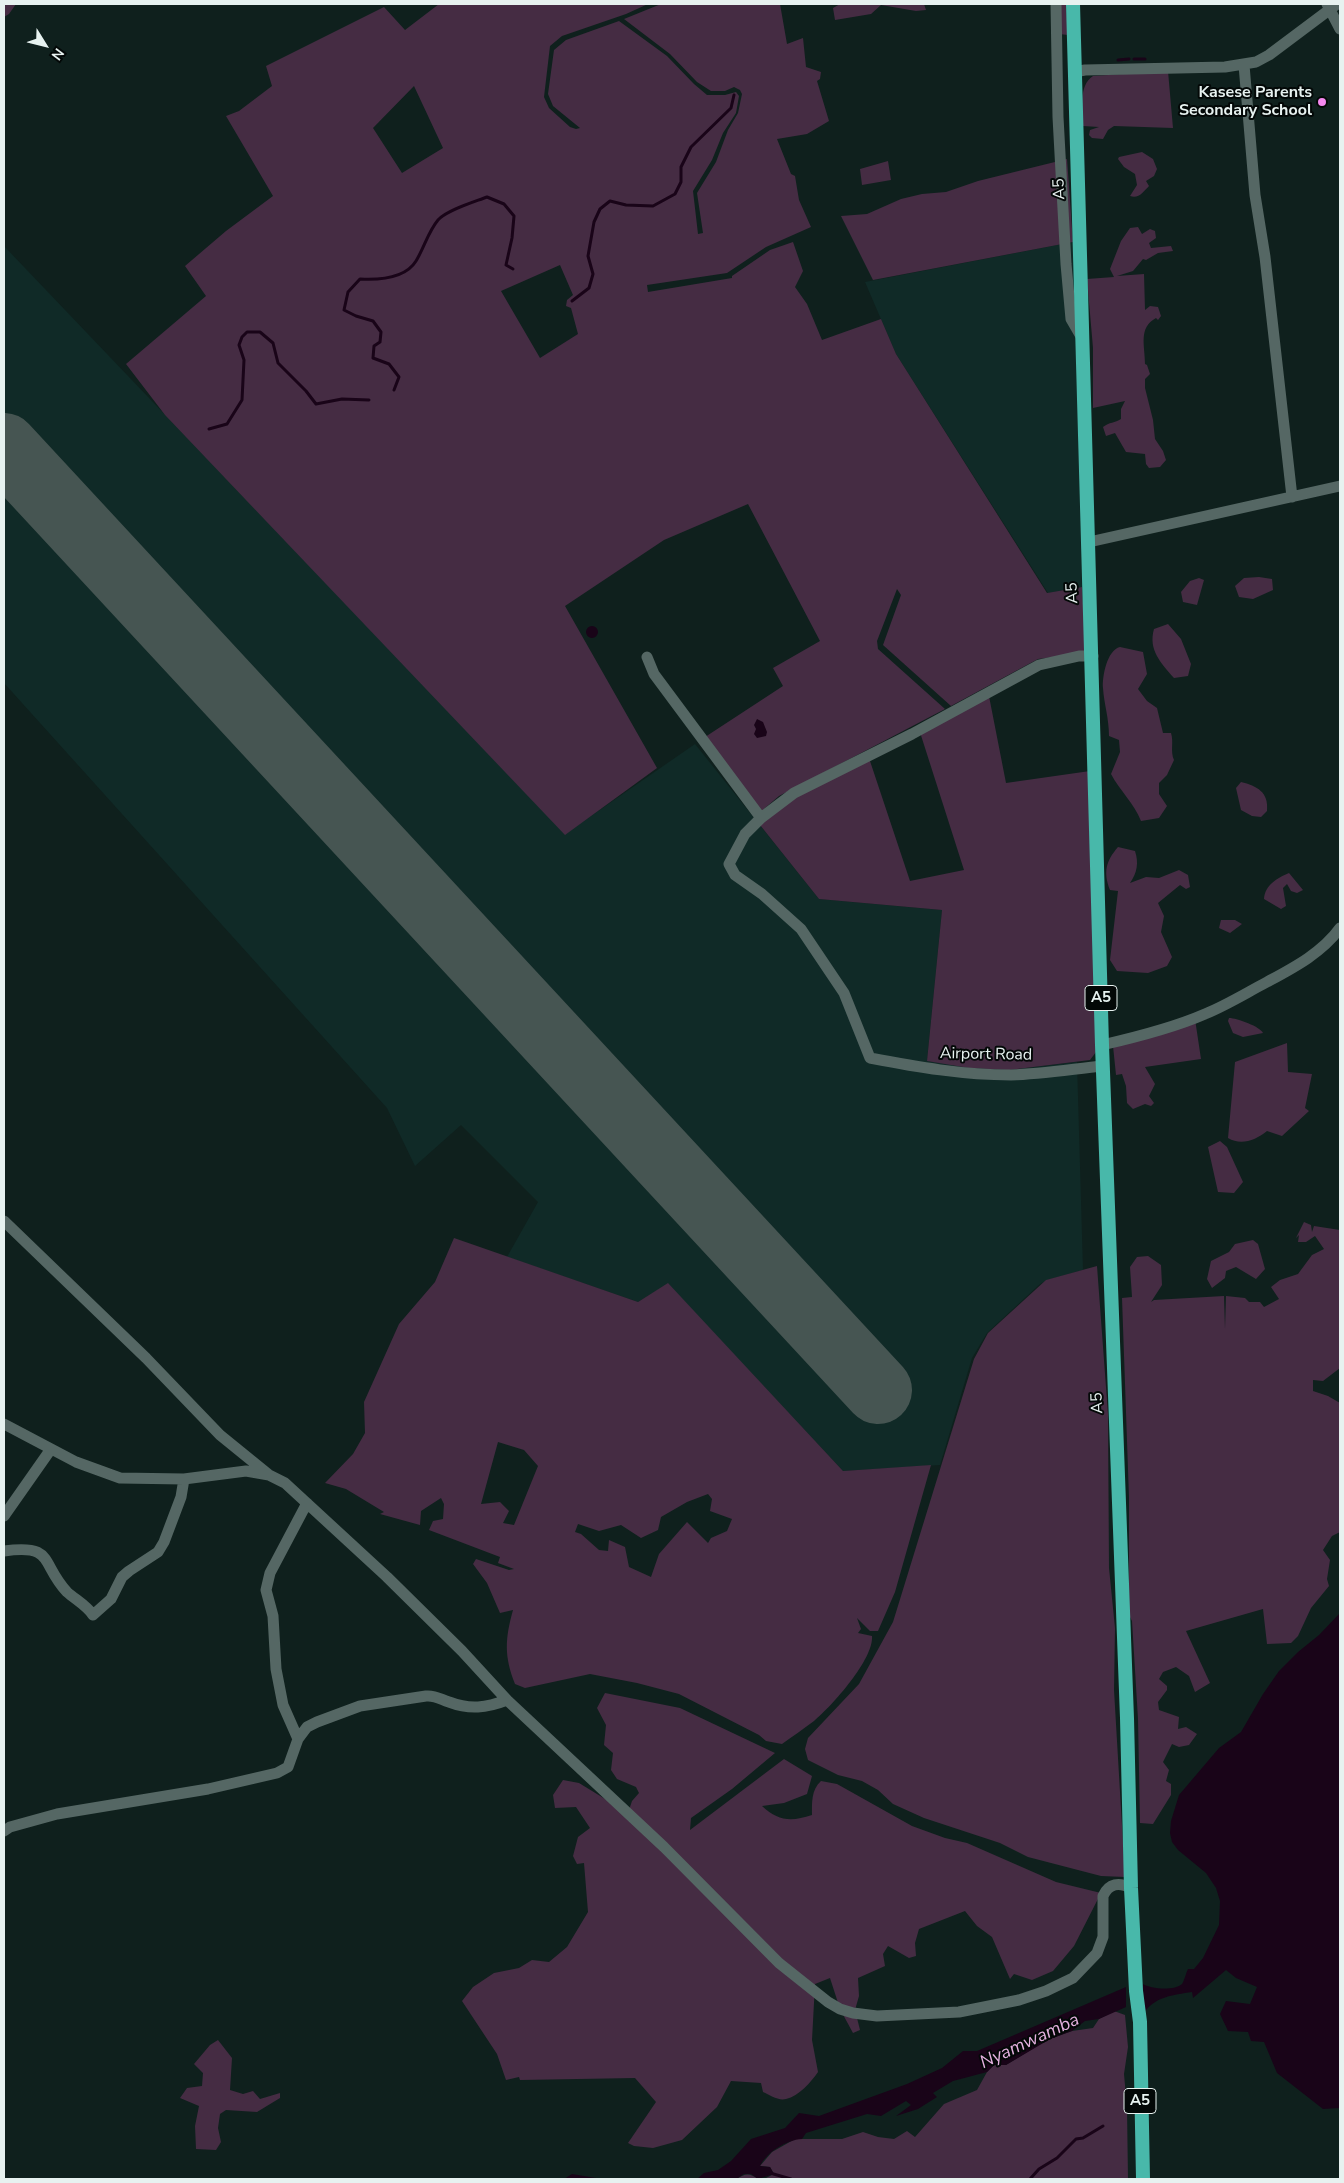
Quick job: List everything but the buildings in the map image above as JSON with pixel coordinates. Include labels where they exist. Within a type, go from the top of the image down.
[{"type":"highway","name":"A5","points":[[1073,4],[1093,656],[1102,1045],[1126,1688],[1131,1888],[1136,1992],[1140,2022],[1143,2179]]},
{"type":"street","points":[[1056,4],[1058,118],[1066,264],[1071,319],[1082,338]]},
{"type":"street","points":[[1074,72],[1086,70],[1244,65],[1256,62],[1269,55],[1331,6],[1340,30]]},
{"type":"street","points":[[1244,65],[1256,195],[1265,257],[1292,497]]},
{"type":"street","points":[[1089,542],[1340,486]]},
{"type":"street","points":[[647,657],[654,674],[761,818],[794,793],[912,734],[1039,665],[1093,656]]},
{"type":"street","name":"Airport Road","points":[[761,818],[745,834],[729,864],[735,875],[762,894],[801,929],[844,993],[870,1058],[928,1069],[1013,1075],[1103,1066]]},
{"type":"street","points":[[1102,1045],[1134,1038],[1203,1015],[1232,1002],[1322,948],[1339,931]]},
{"type":"street","points":[[4,1221],[146,1358],[220,1435],[269,1476]]},
{"type":"street","points":[[4,1424],[76,1462],[120,1478],[184,1479],[246,1471],[269,1476],[285,1483],[394,1584],[462,1651],[507,1700],[664,1847],[779,1963],[828,2002],[854,2013],[878,2016],[960,2012],[1019,2000],[1046,1992],[1073,1978],[1098,1953],[1103,1937],[1103,1896],[1106,1891],[1122,1883],[1131,1888]]},
{"type":"street","points":[[4,1516],[51,1449]]},
{"type":"street","points":[[4,1551],[31,1549],[43,1555],[67,1591],[89,1608],[93,1615],[111,1599],[122,1577],[158,1552],[164,1542],[180,1497],[184,1479]]},
{"type":"street","points":[[298,1739],[283,1705],[276,1669],[273,1616],[266,1590],[270,1573],[307,1504]]},
{"type":"street","points":[[4,1831],[10,1827],[57,1814],[208,1789],[277,1773],[288,1767],[298,1739],[307,1727],[360,1706],[431,1695],[455,1705],[474,1708],[483,1708],[507,1700]]},
{"type":"shaded area","points":[[4,4],[16,4],[9,14],[4,17]]},
{"type":"shaded area","points":[[439,4],[648,4],[626,14],[562,36],[550,46],[544,97],[549,108],[570,127],[580,128],[553,106],[548,94],[554,50],[566,40],[619,21],[667,56],[707,95],[725,95],[736,92],[739,96],[736,113],[723,133],[712,160],[693,191],[698,234],[703,233],[697,193],[716,162],[728,130],[738,113],[742,94],[740,90],[734,87],[725,91],[711,91],[697,82],[670,54],[624,19],[661,4],[780,4],[787,44],[803,38],[806,67],[821,72],[820,79],[817,81],[829,121],[807,134],[777,139],[791,174],[795,176],[799,200],[811,227],[766,247],[727,273],[647,285],[648,292],[732,278],[732,276],[770,250],[793,242],[803,271],[795,287],[807,304],[822,340],[881,319],[896,354],[1047,593],[1082,587],[1086,653],[1038,659],[951,706],[883,645],[901,595],[897,589],[877,641],[878,649],[945,709],[779,796],[758,814],[702,739],[783,686],[773,668],[820,641],[748,504],[664,540],[565,606],[657,768],[565,835],[165,415],[126,364],[206,296],[185,266],[226,231],[273,196],[226,116],[239,111],[272,86],[266,66],[384,7],[405,30]],"holes":[[[414,86],[443,148],[402,173],[373,128]],[[560,265],[573,295],[567,300],[566,306],[571,308],[578,334],[540,358],[501,291]]]},
{"type":"shaded area","points":[[840,4],[924,4],[926,10],[916,11],[881,5],[871,14],[835,20],[833,8]]},
{"type":"shaded area","points":[[1058,4],[1066,4],[1068,35],[1059,34]]},
{"type":"shaded area","points":[[1168,71],[1173,128],[1114,126],[1108,130],[1103,139],[1092,138],[1089,135],[1090,130],[1099,127],[1083,126],[1083,92],[1088,80],[1093,76]]},
{"type":"shaded area","points":[[1142,152],[1153,159],[1157,169],[1154,176],[1146,181],[1149,186],[1143,193],[1133,197],[1130,196],[1137,185],[1135,174],[1124,167],[1118,159],[1119,157]]},
{"type":"shaded area","points":[[1067,159],[1073,242],[873,280],[841,216],[867,214],[901,199],[922,194],[946,192],[978,181]]},
{"type":"shaded area","points":[[888,161],[891,180],[862,185],[860,169]]},
{"type":"shaded area","points":[[1138,227],[1142,234],[1150,229],[1155,231],[1156,238],[1149,243],[1151,248],[1171,246],[1173,251],[1158,253],[1146,260],[1143,259],[1133,271],[1117,276],[1144,274],[1145,310],[1150,306],[1158,307],[1161,316],[1158,320],[1156,318],[1150,322],[1145,332],[1145,364],[1150,374],[1145,379],[1145,388],[1153,420],[1155,439],[1163,451],[1166,460],[1160,467],[1149,468],[1146,464],[1145,454],[1126,452],[1115,433],[1106,436],[1103,427],[1121,419],[1121,409],[1125,401],[1093,408],[1093,348],[1087,279],[1114,277],[1110,269],[1121,241],[1130,228]]},
{"type":"shaded area","points":[[1073,242],[1082,587],[1048,593],[896,354],[865,282]]},
{"type":"shaded area","points":[[4,246],[565,834],[695,744],[819,899],[942,910],[927,1061],[1009,1070],[1077,1062],[1083,1270],[1047,1280],[1040,1284],[987,1333],[972,1358],[940,1465],[843,1471],[668,1284],[638,1302],[507,1257],[538,1202],[461,1125],[415,1166],[387,1108],[4,683]]},
{"type":"shaded area","points":[[1259,577],[1272,579],[1273,590],[1253,599],[1239,597],[1235,586],[1244,578]]},
{"type":"shaded area","points":[[1199,578],[1204,580],[1197,605],[1183,602],[1181,592],[1190,581]]},
{"type":"shaded area","points":[[1168,624],[1181,639],[1191,664],[1188,676],[1174,678],[1160,661],[1154,650],[1154,629]]},
{"type":"shaded area","points":[[1120,647],[1143,652],[1147,674],[1138,689],[1147,701],[1157,708],[1163,733],[1171,733],[1172,736],[1174,760],[1167,775],[1159,783],[1159,794],[1167,806],[1159,818],[1141,821],[1135,808],[1111,774],[1120,752],[1119,740],[1109,736],[1103,683],[1109,658],[1115,649]]},
{"type":"shaded area","points":[[988,691],[1006,783],[1090,771],[1096,1052],[1090,1060],[1009,1070],[969,1068],[927,1061],[942,910],[819,899],[760,825],[788,801],[869,758],[910,881],[964,870],[918,726]]},
{"type":"shaded area","points":[[1241,782],[1257,788],[1264,795],[1267,811],[1261,817],[1252,816],[1241,810],[1236,788]]},
{"type":"shaded area","points":[[1118,847],[1135,851],[1137,868],[1130,883],[1146,877],[1159,878],[1179,870],[1188,875],[1190,887],[1186,889],[1180,885],[1158,903],[1164,916],[1161,932],[1172,957],[1167,966],[1148,973],[1117,971],[1110,960],[1118,891],[1110,890],[1106,872],[1108,862]]},
{"type":"shaded area","points":[[1289,873],[1303,890],[1297,893],[1291,891],[1287,884],[1283,888],[1286,906],[1281,909],[1264,899],[1265,894],[1272,883]]},
{"type":"shaded area","points":[[1221,920],[1235,920],[1242,924],[1230,933],[1219,928]]},
{"type":"shaded area","points":[[1229,1018],[1248,1023],[1263,1033],[1243,1037],[1233,1033],[1228,1021]]},
{"type":"shaded area","points":[[1195,1019],[1201,1059],[1145,1067],[1155,1084],[1149,1096],[1154,1103],[1151,1106],[1145,1104],[1133,1109],[1127,1103],[1126,1086],[1122,1074],[1116,1075],[1113,1046]]},
{"type":"shaded area","points":[[1287,1043],[1288,1072],[1312,1074],[1305,1108],[1309,1111],[1282,1136],[1267,1131],[1258,1137],[1243,1142],[1228,1138],[1235,1062]]},
{"type":"shaded area","points":[[1220,1141],[1227,1147],[1243,1182],[1234,1193],[1218,1192],[1208,1147]]},
{"type":"shaded area","points":[[1304,1222],[1311,1225],[1312,1232],[1314,1226],[1340,1230],[1340,1368],[1323,1381],[1313,1380],[1313,1391],[1328,1396],[1340,1403],[1340,1532],[1332,1536],[1323,1550],[1330,1560],[1327,1579],[1329,1586],[1311,1608],[1298,1636],[1291,1643],[1267,1644],[1263,1609],[1186,1631],[1210,1683],[1195,1692],[1189,1676],[1176,1667],[1163,1672],[1159,1679],[1167,1686],[1167,1690],[1158,1702],[1159,1710],[1179,1717],[1178,1729],[1186,1727],[1197,1734],[1189,1745],[1179,1747],[1172,1744],[1163,1762],[1169,1770],[1166,1781],[1171,1784],[1171,1795],[1153,1824],[1140,1823],[1138,1719],[1132,1621],[1129,1615],[1129,1498],[1122,1298],[1132,1297],[1130,1267],[1137,1257],[1148,1256],[1161,1265],[1162,1285],[1151,1302],[1154,1300],[1224,1296],[1225,1329],[1226,1296],[1245,1298],[1249,1302],[1260,1302],[1264,1307],[1279,1299],[1271,1287],[1280,1280],[1298,1274],[1312,1255],[1324,1249],[1315,1236],[1306,1242],[1298,1242],[1299,1235],[1296,1238]]},
{"type":"shaded area","points":[[454,1238],[638,1302],[668,1283],[843,1471],[931,1465],[895,1592],[878,1631],[870,1631],[857,1618],[861,1629],[858,1633],[872,1636],[871,1646],[859,1669],[841,1694],[814,1721],[782,1744],[766,1741],[759,1735],[679,1694],[637,1683],[590,1674],[525,1688],[515,1684],[507,1656],[508,1630],[513,1610],[500,1613],[487,1583],[473,1564],[476,1559],[509,1570],[514,1569],[498,1563],[500,1557],[429,1530],[433,1521],[443,1519],[444,1504],[441,1498],[421,1511],[420,1525],[380,1514],[384,1512],[346,1489],[325,1483],[353,1454],[365,1433],[364,1402],[399,1324],[435,1282]],"holes":[[[498,1442],[524,1450],[538,1466],[514,1525],[503,1523],[509,1511],[500,1502],[481,1504]],[[708,1494],[712,1499],[710,1511],[732,1519],[727,1531],[711,1538],[708,1543],[687,1522],[659,1554],[651,1577],[629,1567],[625,1547],[609,1540],[608,1551],[599,1550],[581,1534],[575,1532],[578,1524],[599,1531],[621,1525],[641,1538],[658,1530],[661,1517],[687,1502]]]},
{"type":"shaded area","points":[[1253,1240],[1258,1244],[1265,1269],[1256,1279],[1236,1267],[1226,1271],[1225,1278],[1212,1288],[1207,1279],[1211,1261],[1229,1252],[1235,1244]]},
{"type":"shaded area","points":[[1097,1266],[1108,1414],[1109,1568],[1115,1628],[1114,1690],[1125,1877],[1101,1876],[1028,1857],[1000,1843],[924,1818],[893,1804],[878,1790],[862,1781],[838,1775],[808,1760],[805,1749],[808,1738],[859,1684],[893,1622],[974,1359],[988,1333],[1046,1280]]},
{"type":"shaded area","points":[[605,1693],[680,1708],[775,1753],[732,1789],[691,1818],[690,1830],[784,1759],[812,1776],[807,1794],[784,1803],[762,1806],[774,1815],[785,1819],[798,1819],[812,1815],[815,1788],[821,1781],[837,1784],[912,1826],[945,1838],[967,1843],[1056,1882],[1101,1893],[1074,1946],[1053,1971],[1032,1980],[1014,1974],[1010,1979],[992,1937],[977,1926],[965,1911],[919,1929],[915,1943],[916,1956],[909,1958],[888,1946],[883,1954],[885,1966],[858,1978],[859,1996],[855,2010],[860,2030],[853,2033],[840,2009],[830,1978],[815,1984],[812,2040],[818,2072],[804,2088],[796,2095],[780,2099],[763,2092],[761,2083],[731,2081],[717,2107],[682,2140],[653,2148],[634,2146],[628,2143],[656,2102],[635,2078],[520,2080],[519,2077],[506,2080],[497,2054],[462,2001],[473,1987],[494,1973],[519,1968],[532,1960],[549,1962],[567,1947],[588,1912],[584,1863],[577,1864],[573,1856],[578,1837],[590,1828],[576,1807],[555,1808],[553,1795],[563,1780],[579,1783],[628,1813],[632,1801],[639,1793],[636,1787],[617,1779],[611,1770],[613,1753],[604,1745],[606,1725],[597,1708]]},
{"type":"shaded area","points":[[1114,2011],[1125,2015],[1128,2047],[1124,2074],[1127,2108],[1128,2179],[758,2179],[774,2174],[770,2167],[760,2166],[772,2152],[795,2139],[842,2139],[863,2132],[878,2137],[894,2139],[907,2131],[915,2137],[944,2104],[977,2090],[987,2072],[994,2065],[1006,2065],[1047,2040],[1072,2031],[1093,2028],[1099,2019]]},
{"type":"shaded area","points":[[218,2040],[232,2058],[230,2090],[243,2094],[253,2091],[260,2099],[280,2093],[280,2098],[257,2112],[226,2110],[220,2114],[218,2128],[221,2142],[216,2150],[196,2149],[195,2126],[199,2106],[180,2098],[187,2088],[202,2086],[203,2073],[194,2064],[210,2045]]},
{"type":"shaded area","points":[[748,2175],[758,2179],[737,2179]]},
{"type":"water","points":[[594,626],[597,627],[597,637],[590,638],[587,637],[586,630],[587,627]]},
{"type":"water","points":[[757,719],[763,722],[767,732],[766,736],[757,738],[754,734],[756,729],[754,725]]},
{"type":"water","points":[[1340,1613],[1340,2108],[1323,2109],[1277,2073],[1264,2042],[1251,2041],[1248,2032],[1228,2031],[1220,2014],[1226,2001],[1250,2004],[1257,1987],[1236,1978],[1226,1970],[1193,1998],[1192,1992],[1178,1994],[1153,2003],[1144,2013],[1143,1984],[1162,1989],[1174,1988],[1182,1984],[1188,1969],[1194,1969],[1203,1958],[1219,1925],[1220,1901],[1216,1888],[1206,1873],[1178,1850],[1172,1842],[1170,1833],[1171,1821],[1179,1795],[1219,1748],[1241,1732],[1279,1671]]},
{"type":"water","name":"Nyamwamba","points":[[1126,1987],[1126,2007],[1099,2019],[1085,2021],[1072,2031],[1050,2039],[1006,2065],[994,2065],[987,2072],[953,2081],[933,2093],[937,2097],[918,2109],[896,2116],[911,2105],[906,2101],[881,2116],[867,2114],[806,2133],[802,2139],[784,2144],[767,2156],[760,2166],[770,2167],[774,2174],[758,2179],[751,2174],[744,2174],[736,2179],[697,2179],[704,2173],[718,2170],[731,2161],[751,2139],[785,2128],[799,2113],[819,2116],[907,2084],[942,2068],[963,2051],[977,2051]]},
{"type":"water","points":[[572,2174],[602,2179],[564,2179]]},
{"type":"waterway","points":[[1118,60],[1129,59]]},
{"type":"waterway","points":[[1134,59],[1145,59]]},
{"type":"waterway","points":[[572,301],[589,288],[593,274],[588,256],[594,222],[600,209],[610,201],[626,205],[653,206],[675,194],[681,182],[681,167],[691,147],[731,108],[734,95]]},
{"type":"waterway","points":[[394,390],[399,377],[389,364],[373,358],[374,346],[380,342],[381,332],[373,321],[344,310],[348,292],[360,279],[391,277],[405,272],[416,261],[431,230],[442,216],[487,197],[504,204],[514,216],[512,238],[506,265],[513,269]]},
{"type":"waterway","points":[[209,429],[227,424],[242,400],[244,360],[239,345],[242,337],[247,332],[260,332],[273,343],[278,363],[306,391],[316,404],[342,399],[369,400]]},
{"type":"waterway","points":[[1030,2179],[1039,2169],[1057,2158],[1076,2139],[1083,2138],[1103,2126]]},
{"type":"waterway","points":[[770,2173],[791,2179]]},
{"type":"runway","points":[[4,447],[878,1390]]},
{"type":"place","name":"Kasese Parents Secondary School","points":[[1322,102]]}]
